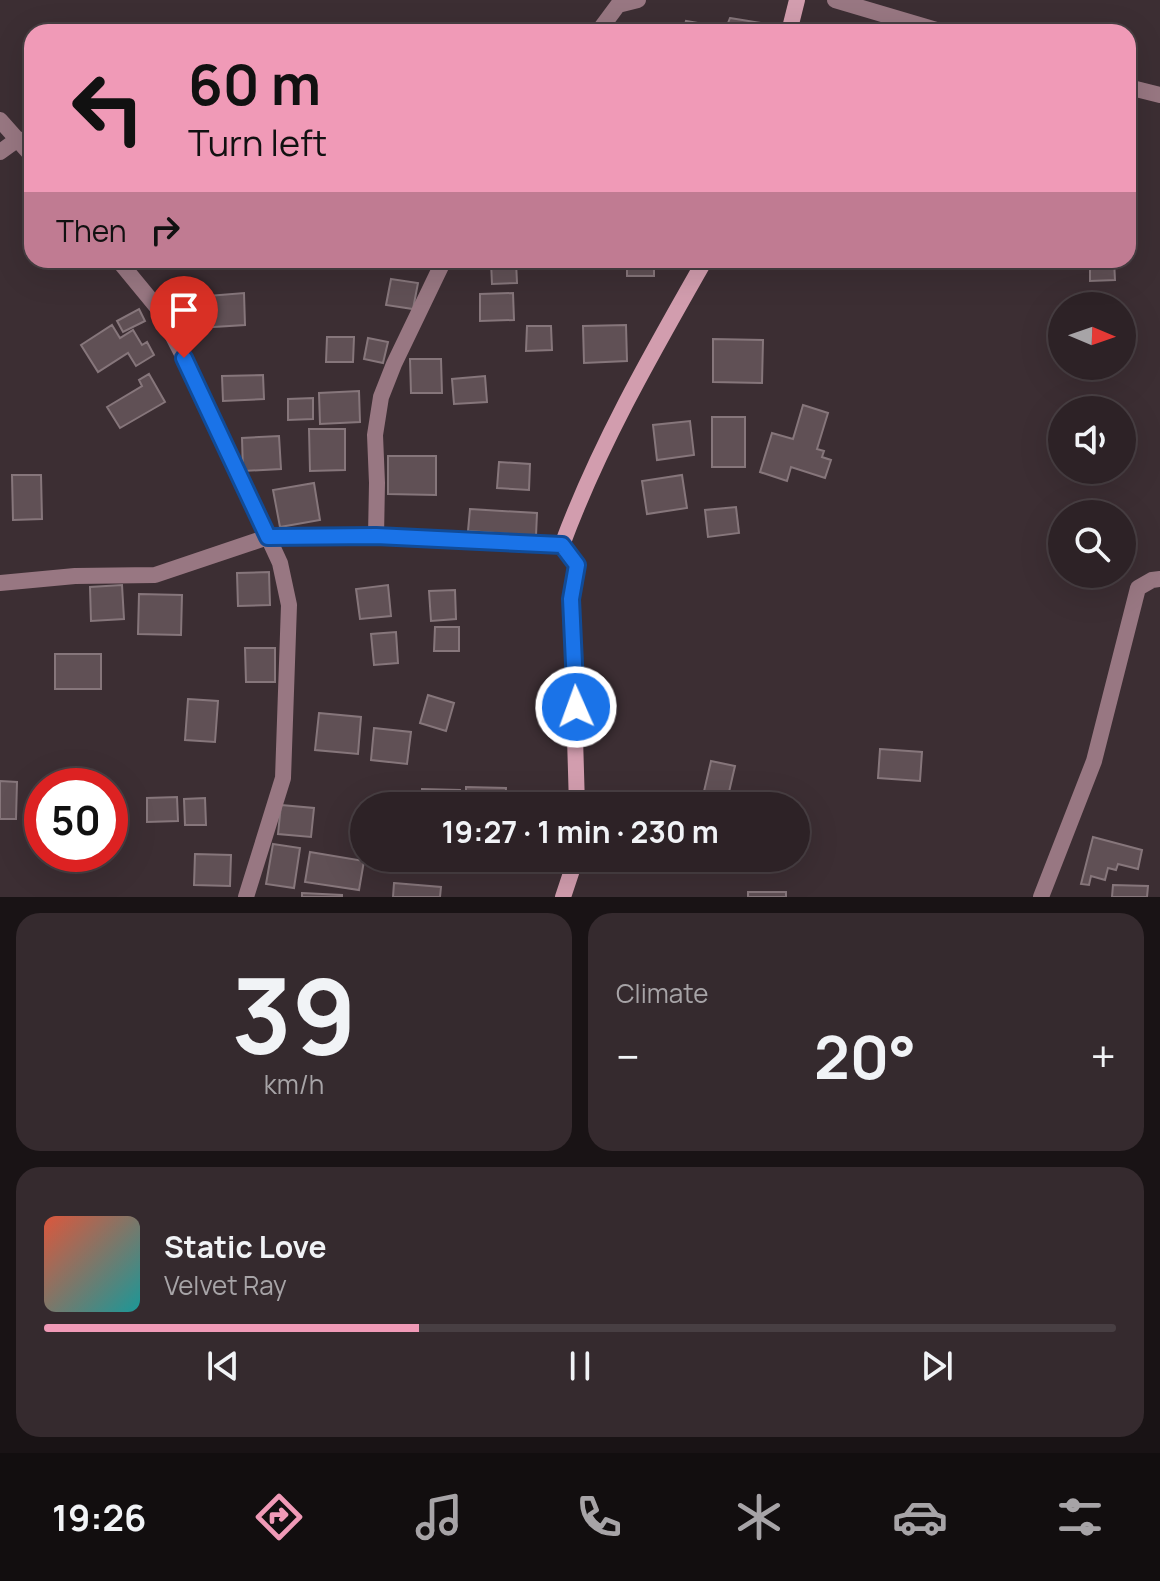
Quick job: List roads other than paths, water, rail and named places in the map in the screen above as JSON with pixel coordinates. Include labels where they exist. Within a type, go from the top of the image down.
[{"type":"main road","points":[[791,24],[797,0]]},
{"type":"main road","points":[[577,792],[571,599],[577,565],[562,545],[580,496],[633,386],[700,268]]},
{"type":"main road","points":[[563,897],[571,872]]},
{"type":"street","points":[[604,24],[618,5],[638,0]]},
{"type":"street","points":[[835,0],[916,24]]},
{"type":"street","points":[[1136,89],[1160,95]]},
{"type":"street","points":[[0,120],[24,146]]},
{"type":"street","points":[[0,152],[18,139]]},
{"type":"street","points":[[125,268],[160,311],[196,381],[280,563],[289,605],[283,778],[246,897]]},
{"type":"street","points":[[376,536],[375,435],[381,397],[440,268]]},
{"type":"street","points":[[0,583],[75,576],[155,575],[268,537],[376,536],[562,545]]},
{"type":"street","points":[[1041,897],[1094,761],[1138,588],[1160,579]]}]
